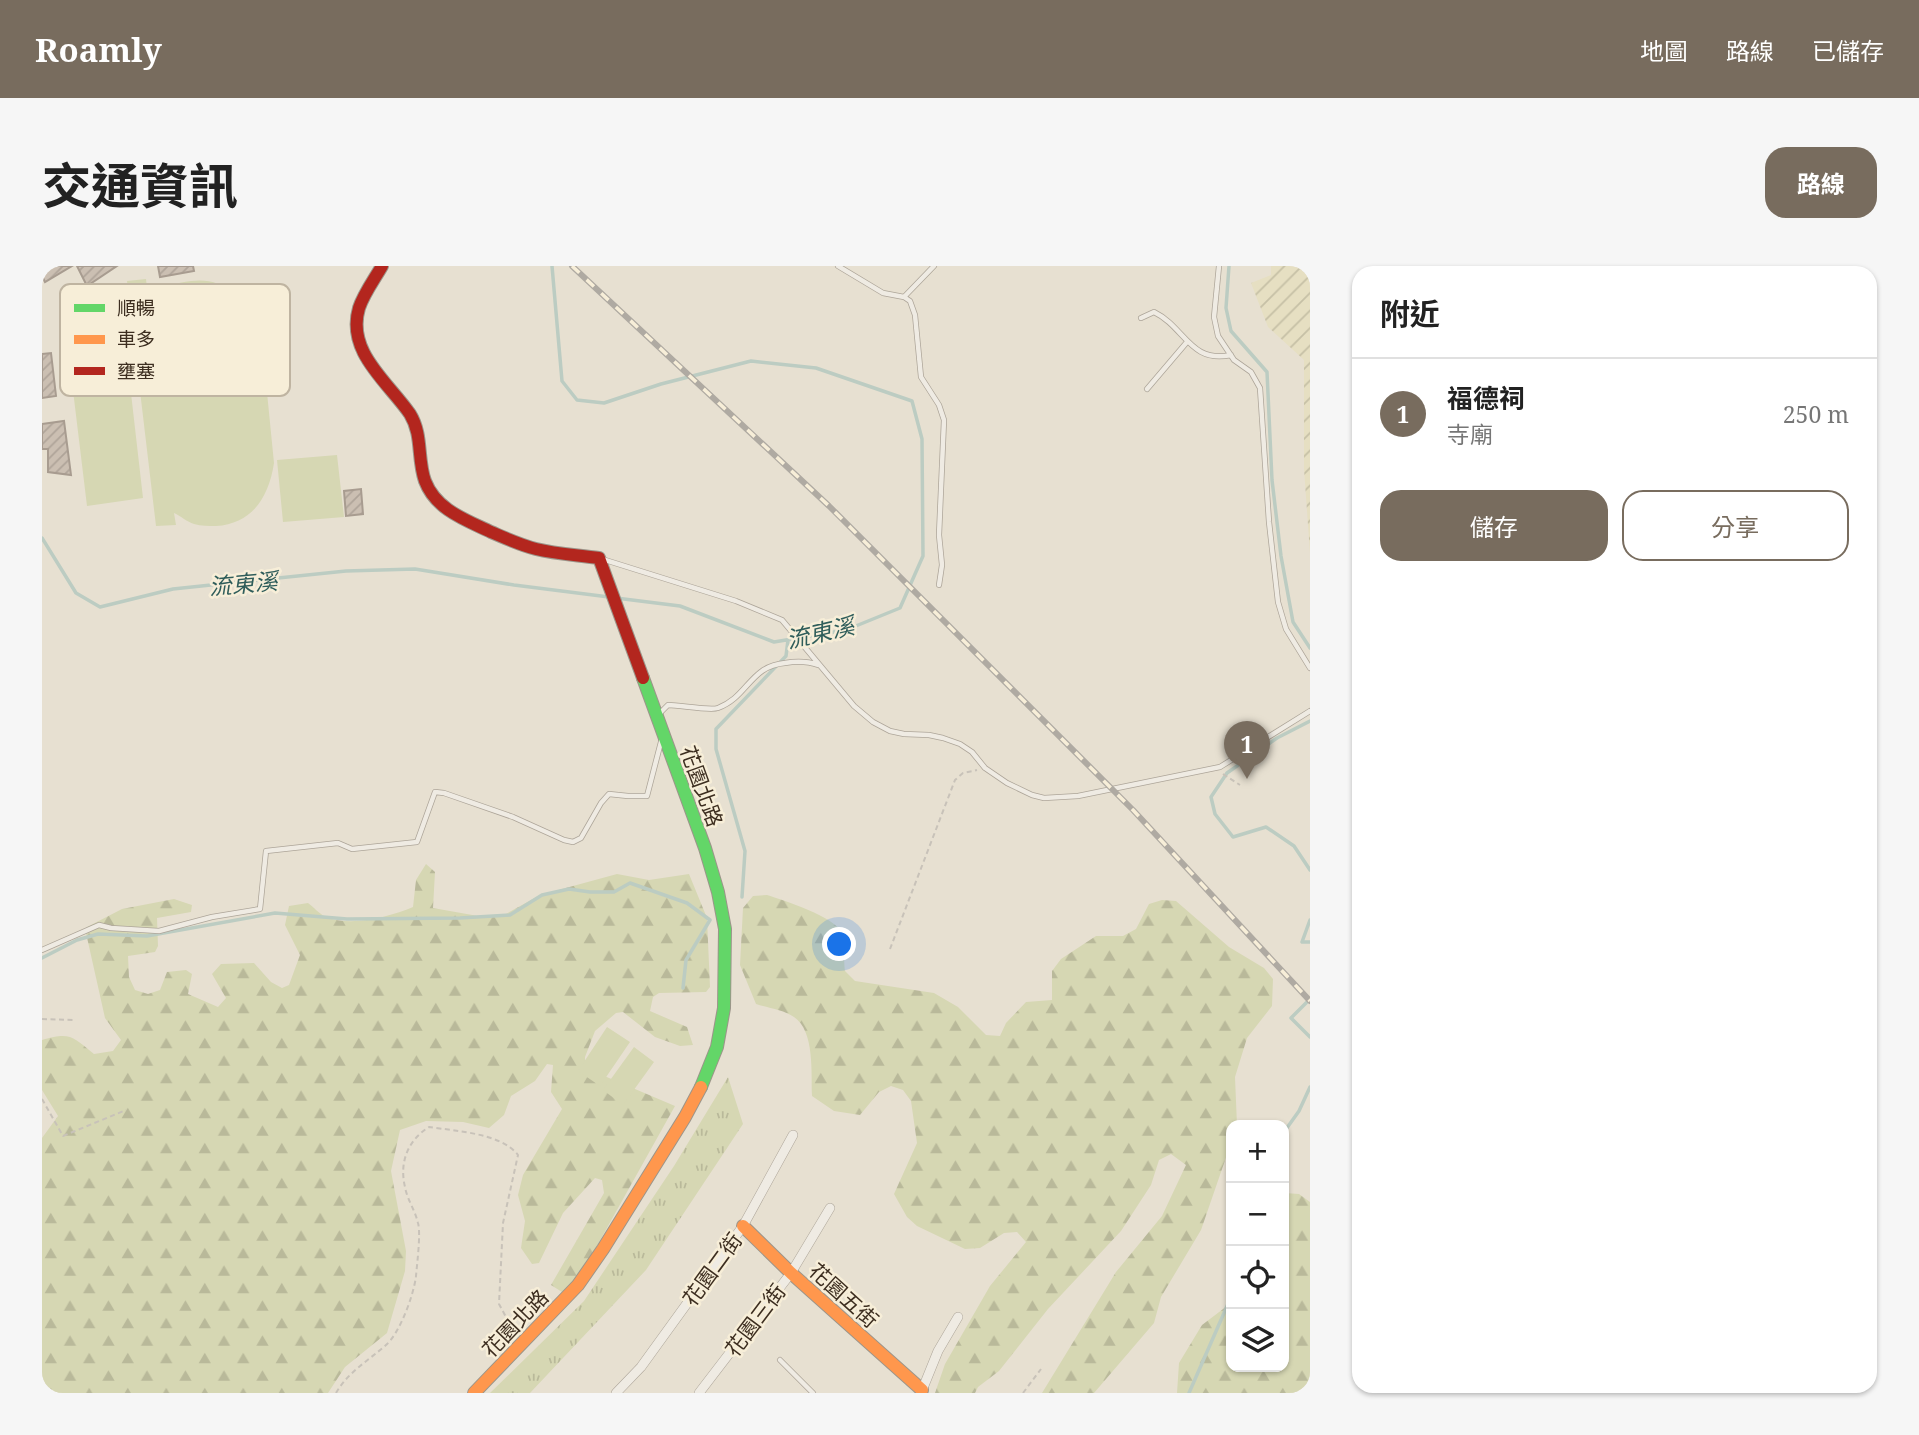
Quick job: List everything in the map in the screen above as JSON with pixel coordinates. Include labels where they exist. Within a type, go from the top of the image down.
[{"type":"street","points":[[382,266],[358,310],[358,337],[365,356],[382,382],[417,427],[421,465],[430,489],[452,513],[520,544],[599,558]]},
{"type":"street","name":"花園北路","points":[[474,1393],[578,1285],[603,1249],[704,1082],[717,1047],[724,1008],[725,929],[718,892],[705,848],[599,558]]},
{"type":"street","name":"花園二街","points":[[616,1393],[642,1367],[743,1226],[793,1135]]},
{"type":"street","name":"花園三街","points":[[699,1393],[791,1273],[830,1208]]},
{"type":"street","name":"花園五街","points":[[743,1226],[921,1392]]},
{"type":"street","points":[[921,1392],[938,1351],[958,1317]]},
{"type":"lane","points":[[838,266],[883,293],[904,297],[910,302],[915,315],[921,377],[939,405],[944,420],[939,535],[942,565],[939,585]]},
{"type":"lane","points":[[904,297],[934,266]]},
{"type":"lane","points":[[1219,266],[1214,317],[1218,336],[1234,360],[1251,372],[1260,388],[1269,522],[1278,602],[1286,629],[1310,668]]},
{"type":"lane","points":[[1141,318],[1154,312],[1166,318],[1199,352],[1216,358],[1231,355]]},
{"type":"lane","points":[[1147,388],[1187,342]]},
{"type":"lane","points":[[599,558],[736,601],[782,620],[854,706],[873,722],[890,731],[929,735],[951,741],[972,752],[985,768],[1007,783],[1044,798],[1078,796],[1220,766],[1310,711]]},
{"type":"lane","points":[[656,716],[668,705],[716,709],[741,692],[761,670],[774,664],[818,664]]},
{"type":"lane","points":[[42,950],[99,925],[159,931],[212,917],[260,909],[266,851],[338,843],[352,849],[417,842],[435,792],[513,817],[573,842],[581,838],[609,794],[647,796],[663,735]]},
{"type":"lane","points":[[780,1360],[813,1393]]},
{"type":"path","points":[[890,949],[955,780],[963,774],[985,768]]},
{"type":"path","points":[[1219,772],[1240,785]]},
{"type":"path","points":[[42,1019],[75,1020]]},
{"type":"path","points":[[42,1099],[63,1136],[126,1110]]},
{"type":"path","points":[[336,1393],[344,1380],[387,1344],[401,1324],[416,1280],[419,1225],[404,1185],[404,1158],[418,1134],[429,1127],[480,1135],[512,1147],[518,1155],[503,1223],[499,1304],[520,1344]]},
{"type":"path","points":[[1023,1393],[1041,1369]]},
{"type":"shaded area","points":[[1271,266],[1310,266],[1310,553],[1304,469],[1304,360],[1268,327],[1251,283],[1271,275]]},
{"type":"green space","points":[[146,279],[147,284],[127,284],[127,281]]},
{"type":"green space","points":[[191,281],[218,284],[175,284]]},
{"type":"green space","points":[[74,396],[131,396],[143,498],[87,506]]},
{"type":"green space","points":[[141,396],[267,396],[274,463],[268,487],[257,506],[240,520],[229,524],[197,525],[174,513],[176,525],[156,526]]},
{"type":"green space","points":[[337,455],[344,517],[283,522],[277,460]]},
{"type":"green space","points":[[426,864],[435,872],[433,908],[478,916],[504,915],[540,895],[617,874],[649,880],[689,874],[707,918],[710,987],[706,992],[659,993],[653,997],[650,1011],[687,1027],[693,1045],[680,1046],[655,1037],[623,1012],[616,1013],[595,1031],[585,1057],[585,1064],[595,1072],[675,1106],[579,1278],[562,1292],[551,1285],[604,1193],[602,1180],[595,1178],[563,1213],[539,1263],[532,1264],[521,1248],[525,1221],[518,1195],[523,1175],[562,1109],[551,1092],[553,1065],[547,1064],[535,1081],[511,1096],[504,1115],[489,1128],[463,1122],[426,1121],[400,1130],[391,1171],[406,1251],[405,1271],[387,1333],[345,1367],[328,1393],[42,1393],[42,1138],[58,1116],[42,1090],[42,1040],[59,1036],[70,1037],[94,1054],[113,1051],[121,1040],[105,1018],[86,933],[87,927],[122,909],[174,899],[192,905],[191,912],[157,918],[158,946],[155,952],[128,956],[129,977],[135,990],[148,994],[160,990],[167,972],[186,970],[192,974],[188,994],[218,1007],[226,998],[212,974],[221,964],[254,963],[271,982],[282,988],[289,985],[300,955],[285,925],[289,906],[308,903],[326,917],[347,921],[393,914],[413,907],[416,880]]},
{"type":"green space","points":[[767,895],[808,910],[837,926],[842,935],[845,971],[855,981],[934,993],[958,1007],[986,1035],[1000,1036],[1006,1023],[1026,1002],[1052,1000],[1052,971],[1061,959],[1096,936],[1123,936],[1136,929],[1149,904],[1162,900],[1176,901],[1229,947],[1264,968],[1273,979],[1272,1006],[1247,1038],[1235,1077],[1237,1120],[1226,1120],[1226,1158],[1201,1230],[1161,1297],[1154,1323],[1094,1393],[1042,1393],[1116,1272],[1162,1216],[1186,1165],[1171,1154],[1159,1160],[1151,1185],[1121,1231],[1048,1309],[999,1371],[978,1387],[975,1393],[935,1393],[945,1364],[990,1286],[1026,1242],[1017,1232],[1004,1233],[980,1248],[965,1249],[917,1226],[907,1217],[894,1194],[917,1143],[911,1101],[903,1090],[891,1086],[879,1092],[860,1115],[834,1111],[812,1096],[806,1032],[794,1017],[756,1004],[740,965],[743,908],[753,896]]},
{"type":"green space","points":[[607,1027],[630,1042],[600,1086],[578,1071]]},
{"type":"green space","points":[[634,1047],[654,1062],[623,1105],[603,1090]]},
{"type":"green space","points":[[728,1077],[743,1124],[646,1270],[530,1393],[490,1393],[584,1301],[674,1166]]},
{"type":"green space","points":[[1289,1193],[1299,1194],[1310,1202],[1310,1393],[1177,1393],[1179,1363],[1202,1325],[1226,1307],[1226,1372],[1289,1372]]},
{"type":"building","points":[[42,266],[72,266],[45,282]]},
{"type":"building","points":[[77,266],[117,266],[90,284],[86,284]]},
{"type":"building","points":[[158,266],[193,266],[194,271],[160,277]]},
{"type":"building","points":[[51,353],[56,396],[42,398],[42,354]]},
{"type":"building","points":[[64,421],[71,475],[48,472],[48,449],[42,449],[42,424]]},
{"type":"building","points":[[361,489],[363,514],[346,516],[344,491]]},
{"type":"waterway","name":"流東溪","points":[[552,266],[562,381],[577,400],[604,403],[661,384],[751,361],[816,368],[912,401],[922,439],[923,556],[900,608],[846,630],[774,642],[680,606],[616,598]]},
{"type":"waterway","points":[[1229,266],[1226,308],[1231,331],[1267,372],[1272,480],[1281,556],[1293,622],[1310,648]]},
{"type":"waterway","name":"流東溪","points":[[42,538],[76,593],[100,607],[173,589],[346,571],[415,569],[609,597]]},
{"type":"waterway","points":[[742,897],[745,851],[716,749],[716,729],[786,656],[788,640]]},
{"type":"waterway","points":[[1310,721],[1277,738],[1227,773],[1211,797],[1215,814],[1233,837],[1266,827],[1294,846],[1310,870]]},
{"type":"waterway","points":[[42,958],[77,940],[98,934],[147,936],[275,913],[347,919],[510,915],[542,895],[569,889],[614,892],[630,883],[687,903],[710,920],[686,960],[683,988]]},
{"type":"waterway","points":[[1310,920],[1302,942],[1310,942]]},
{"type":"waterway","points":[[1310,999],[1291,1018],[1310,1037]]},
{"type":"waterway","points":[[1289,1125],[1310,1087]]},
{"type":"waterway","points":[[1189,1393],[1226,1308]]},
{"type":"railway","points":[[572,266],[829,506],[1133,810],[1310,1001]]},
{"type":"traffic: fast","points":[[643,678],[705,848],[725,929],[724,1008],[717,1047],[701,1087]]},
{"type":"traffic: slow","points":[[474,1393],[578,1285],[603,1249],[701,1087]]},
{"type":"traffic: slow","points":[[743,1226],[791,1273],[922,1390]]},
{"type":"traffic: jam","points":[[382,266],[359,308],[358,339],[371,366],[414,422],[423,473],[430,491],[436,500],[453,513],[513,541],[544,551],[599,558],[643,678]]},
{"type":"place","name":"福德祠","points":[[1247,779]]}]
